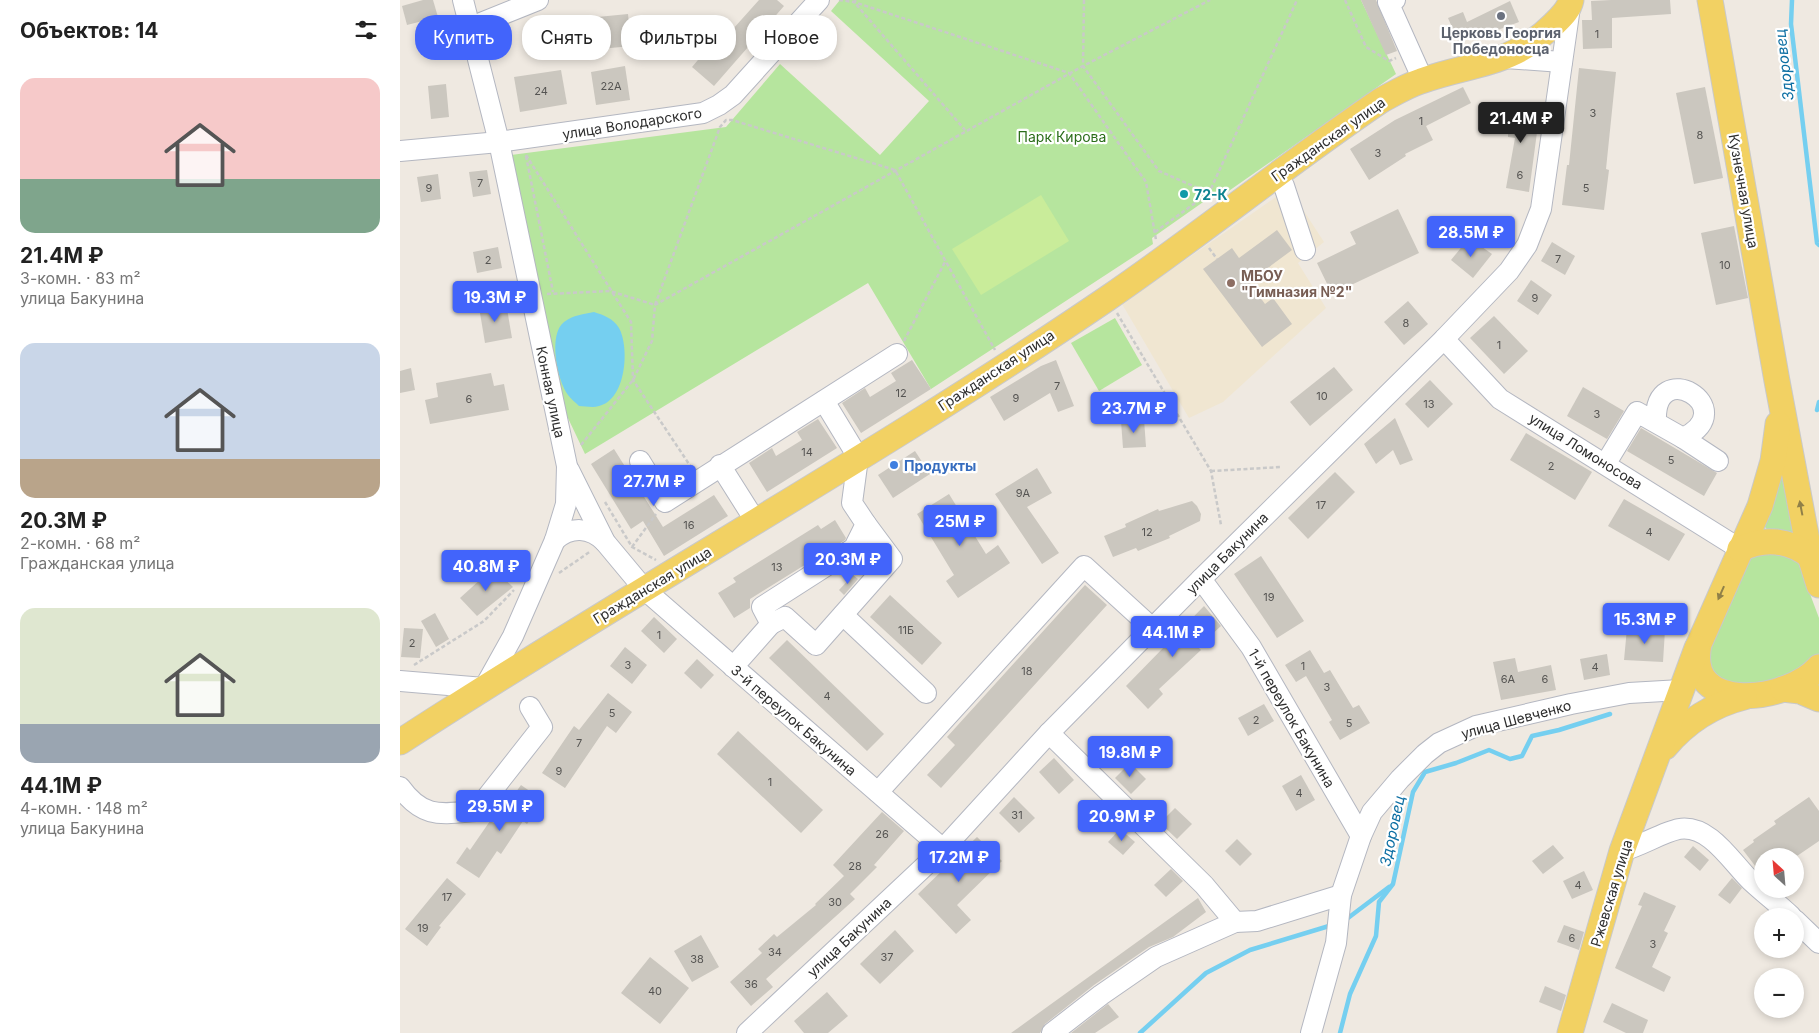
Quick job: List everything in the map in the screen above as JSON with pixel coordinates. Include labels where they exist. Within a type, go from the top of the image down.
[{"type":"main road","name":"Кузнечная улица","points":[[1710,0],[1777,381]]},
{"type":"main road","name":"Гражданская улица","points":[[484,688],[756,522],[1108,298],[1380,101],[1423,80],[1505,58],[1540,36],[1570,3]]},
{"type":"main road","name":"Ржевская улица","points":[[1570,1033],[1622,851],[1699,644],[1760,506],[1773,460],[1779,414],[1777,381]]},
{"type":"main road","points":[[1777,381],[1810,556],[1819,586]]},
{"type":"main road","points":[[1740,548],[1758,542],[1776,542],[1794,546],[1810,556]]},
{"type":"main road","points":[[1699,644],[1698,663],[1707,681],[1722,693],[1735,697],[1783,689],[1804,680],[1819,666]]},
{"type":"main road","name":"Конная улица","points":[[400,742],[484,688]]},
{"type":"main road","points":[[1783,689],[1800,691],[1819,699]]},
{"type":"main road","name":"Ржевская улица","points":[[1659,754],[1678,732],[1694,719],[1720,705],[1748,696]]},
{"type":"street","name":"Конная улица","points":[[463,0],[467,15]]},
{"type":"street","points":[[501,15],[538,0]]},
{"type":"street","name":"улица Володарского","points":[[400,151],[500,142],[697,115],[708,111],[733,95],[819,0]]},
{"type":"street","points":[[1395,0],[1388,2],[1423,80]]},
{"type":"street","name":"улица Бакунина","points":[[747,1033],[943,849],[1049,733],[1201,578],[1444,339],[1509,271],[1527,245],[1541,209],[1570,3]]},
{"type":"street","name":"Гражданская улица","points":[[1505,58],[1562,62]]},
{"type":"street","name":"Конная улица","points":[[479,60],[500,142],[571,458],[605,542],[645,590]]},
{"type":"street","points":[[1276,175],[1286,190],[1305,250]]},
{"type":"street","name":"улица Ломоносова","points":[[1444,339],[1500,399],[1740,548]]},
{"type":"street","points":[[640,461],[665,502],[699,478],[897,354]]},
{"type":"street","points":[[1656,422],[1656,407],[1664,394],[1678,388],[1692,392],[1702,403],[1704,418],[1697,431],[1683,438]]},
{"type":"street","points":[[733,667],[771,624],[785,618],[816,645],[892,559],[852,503],[858,458],[824,401]]},
{"type":"street","points":[[1606,464],[1637,412],[1683,438],[1718,461]]},
{"type":"street","name":"Конная улица","points":[[484,688],[513,636],[555,540],[566,504],[571,458]]},
{"type":"street","points":[[720,465],[756,522]]},
{"type":"street","points":[[771,624],[762,607],[854,548],[866,524]]},
{"type":"street","points":[[555,540],[568,531],[584,530],[599,536],[605,542]]},
{"type":"street","points":[[878,792],[1084,566],[1152,628]]},
{"type":"street","name":"1-й переулок Бакунина","points":[[1201,578],[1251,647],[1361,836]]},
{"type":"street","name":"3-й переулок Бакунина","points":[[645,590],[943,849]]},
{"type":"street","points":[[843,615],[926,693]]},
{"type":"street","points":[[513,636],[522,649],[538,655]]},
{"type":"street","points":[[404,673],[484,688]]},
{"type":"street","name":"улица Шевченко","points":[[1311,1033],[1336,943],[1341,895],[1361,836],[1372,812],[1400,779],[1439,743],[1476,726],[1571,704],[1630,693],[1681,690]]},
{"type":"street","points":[[400,787],[411,803],[438,814],[476,811],[542,727],[530,707]]},
{"type":"street","points":[[1049,733],[1204,885],[1235,922]]},
{"type":"street","points":[[1622,851],[1646,844],[1679,829],[1690,829],[1703,834],[1722,849],[1750,879],[1782,908]]},
{"type":"street","points":[[1052,1033],[1100,995],[1156,957],[1235,922],[1257,921],[1341,895]]},
{"type":"street","points":[[1804,929],[1819,943]]},
{"type":"path","points":[[839,0],[855,1],[1069,73],[1146,182],[1155,232],[1209,193],[1296,0]]},
{"type":"path","points":[[1084,0],[1082,66],[1159,171],[1209,193]]},
{"type":"path","points":[[546,294],[552,292],[610,291],[655,305],[965,130],[1082,66],[1210,0]]},
{"type":"path","points":[[1345,0],[1366,47],[1389,61],[1410,52]]},
{"type":"path","points":[[855,1],[965,130]]},
{"type":"path","points":[[571,458],[633,380],[652,341],[655,305],[720,127],[726,120],[895,170],[997,353]]},
{"type":"path","points":[[524,148],[552,292]]},
{"type":"path","points":[[525,153],[631,322],[633,380],[699,478]]},
{"type":"path","points":[[897,354],[946,260]]},
{"type":"path","points":[[1113,305],[1211,471],[1221,525]]},
{"type":"path","points":[[1211,471],[1281,467]]},
{"type":"path","points":[[605,501],[632,547],[663,563],[670,575]]},
{"type":"path","points":[[632,547],[665,502]]},
{"type":"path","points":[[404,673],[415,664],[484,621],[514,590],[534,587],[579,561],[605,542]]},
{"type":"shaded area","name":"МБОУ \"Гимназия №2\"","points":[[1289,188],[1324,242],[1298,263],[1326,308],[1223,402],[1189,418],[1122,304]]},
{"type":"green space","name":"Парк Кирова","points":[[840,0],[1361,0],[1396,74],[1223,195],[1216,193],[1152,238],[1153,244],[931,389],[868,283],[585,454],[558,397],[511,155],[726,127],[780,64],[880,155],[929,101],[831,11]]},
{"type":"green space","points":[[1041,195],[1069,241],[981,295],[952,249]]},
{"type":"green space","points":[[1115,318],[1142,365],[1099,391],[1071,343]]},
{"type":"green space","points":[[1783,473],[1798,536],[1769,532],[1765,527],[1764,520]]},
{"type":"green space","points":[[1770,548],[1798,562],[1819,618],[1819,655],[1807,668],[1746,689],[1719,684],[1706,659],[1747,563],[1753,556]]},
{"type":"water","points":[[594,312],[611,319],[619,328],[625,360],[620,384],[608,402],[597,407],[579,406],[568,395],[560,379],[556,357],[556,336],[559,328],[567,320]]},
{"type":"building","points":[[423,0],[433,0],[437,15],[415,15],[415,23],[407,25],[402,6]]},
{"type":"building","points":[[759,0],[777,0],[784,6],[776,15],[746,15],[746,49],[714,86],[692,67],[698,60],[736,60],[736,26]]},
{"type":"building","points":[[1361,0],[1376,0],[1397,51],[1386,55]]},
{"type":"building","points":[[1670,0],[1671,14],[1612,18],[1612,48],[1583,49],[1582,20],[1592,20],[1591,1]]},
{"type":"building","points":[[1510,1],[1519,22],[1479,37],[1478,34],[1458,41],[1448,18],[1463,12],[1467,22]]},
{"type":"building","points":[[628,14],[621,15],[621,47],[611,48],[611,16]]},
{"type":"building","points":[[625,66],[630,100],[596,105],[591,72]]},
{"type":"building","points":[[1579,68],[1616,72],[1606,169],[1609,170],[1604,210],[1562,205],[1567,165],[1569,165]]},
{"type":"building","points":[[561,70],[567,104],[520,112],[514,77]]},
{"type":"building","points":[[446,84],[449,117],[431,119],[428,86]]},
{"type":"building","points":[[1463,87],[1471,103],[1426,126],[1433,140],[1405,154],[1406,156],[1369,180],[1350,149],[1395,120]]},
{"type":"building","points":[[1705,87],[1723,178],[1694,184],[1676,93]]},
{"type":"building","points":[[1512,106],[1540,110],[1529,192],[1506,188],[1515,138],[1508,137],[1508,131],[1496,129],[1498,112],[1511,114]]},
{"type":"building","points":[[487,170],[491,194],[473,197],[469,172]]},
{"type":"building","points":[[438,174],[441,199],[421,202],[417,177]]},
{"type":"building","points":[[1398,209],[1419,253],[1332,294],[1317,263],[1356,244],[1350,232]]},
{"type":"building","points":[[1734,226],[1748,298],[1716,305],[1701,233]]},
{"type":"building","points":[[1277,230],[1292,250],[1249,282],[1265,304],[1273,298],[1292,324],[1262,347],[1203,269],[1232,248],[1239,258]]},
{"type":"building","points":[[1469,238],[1492,254],[1473,278],[1451,260]]},
{"type":"building","points":[[1552,242],[1575,256],[1565,275],[1541,261]]},
{"type":"building","points":[[498,247],[502,268],[477,273],[473,252]]},
{"type":"building","points":[[1531,280],[1552,295],[1538,315],[1517,301]]},
{"type":"building","points":[[1408,301],[1428,324],[1404,345],[1384,322]]},
{"type":"building","points":[[506,303],[512,338],[485,343],[479,307]]},
{"type":"building","points":[[1494,316],[1528,351],[1504,374],[1470,338]]},
{"type":"building","points":[[912,360],[931,389],[861,433],[842,403],[865,388],[870,397],[896,381],[891,373]]},
{"type":"building","points":[[1056,360],[1074,406],[1058,412],[1050,393],[1004,421],[990,397],[1041,366]]},
{"type":"building","points":[[1334,367],[1353,390],[1310,426],[1290,402]]},
{"type":"building","points":[[411,368],[415,390],[400,393],[400,371]]},
{"type":"building","points":[[491,373],[494,386],[504,384],[509,410],[430,424],[425,400],[438,397],[436,383]]},
{"type":"building","points":[[1430,380],[1453,404],[1428,428],[1405,404]]},
{"type":"building","points":[[1583,387],[1624,411],[1607,439],[1567,416]]},
{"type":"building","points":[[1395,418],[1413,460],[1400,465],[1393,450],[1376,464],[1364,444]]},
{"type":"building","points":[[818,419],[837,448],[767,492],[749,463],[772,448],[776,456],[802,440],[797,432]]},
{"type":"building","points":[[1144,419],[1146,447],[1123,448],[1121,421]]},
{"type":"building","points":[[1641,428],[1717,473],[1704,496],[1627,451]]},
{"type":"building","points":[[1526,433],[1592,472],[1575,500],[1510,460]]},
{"type":"building","points":[[614,449],[663,527],[714,495],[728,516],[664,556],[643,521],[631,529],[591,464]]},
{"type":"building","points":[[915,451],[930,474],[893,498],[878,475]]},
{"type":"building","points":[[1037,468],[1052,493],[1027,507],[1059,553],[1042,564],[995,494]]},
{"type":"building","points":[[1335,472],[1355,492],[1308,539],[1288,518]]},
{"type":"building","points":[[949,494],[986,554],[998,545],[1010,563],[958,598],[946,581],[954,575],[917,514]]},
{"type":"building","points":[[1624,499],[1685,534],[1669,561],[1608,526]]},
{"type":"building","points":[[1192,501],[1201,514],[1200,521],[1169,536],[1170,538],[1138,551],[1136,548],[1113,557],[1104,536],[1126,527],[1125,524],[1158,509],[1159,511]]},
{"type":"building","points":[[835,520],[846,538],[845,540],[750,599],[750,608],[734,618],[718,593],[736,582],[733,578],[818,525],[821,529]]},
{"type":"building","points":[[1261,556],[1304,621],[1277,638],[1234,574]]},
{"type":"building","points":[[493,568],[513,587],[477,616],[460,598]]},
{"type":"building","points":[[853,575],[858,579],[844,595],[839,590]]},
{"type":"building","points":[[1085,585],[1107,605],[941,788],[927,775],[955,745],[947,737]]},
{"type":"building","points":[[890,595],[942,643],[922,665],[870,617]]},
{"type":"building","points":[[1204,606],[1221,626],[1198,647],[1201,650],[1159,689],[1163,694],[1148,709],[1126,686]]},
{"type":"building","points":[[435,613],[449,639],[436,647],[421,621]]},
{"type":"building","points":[[654,617],[677,639],[664,653],[641,631]]},
{"type":"building","points":[[404,628],[423,629],[420,658],[401,657]]},
{"type":"building","points":[[1627,628],[1665,630],[1663,662],[1624,660]]},
{"type":"building","points":[[787,640],[884,734],[867,751],[769,658]]},
{"type":"building","points":[[625,647],[647,665],[632,684],[610,666]]},
{"type":"building","points":[[1310,650],[1324,673],[1330,670],[1353,708],[1359,705],[1370,723],[1340,740],[1329,722],[1332,720],[1306,676],[1296,682],[1285,665]]},
{"type":"building","points":[[1607,654],[1610,675],[1584,680],[1580,659]]},
{"type":"building","points":[[1515,658],[1518,672],[1551,665],[1556,690],[1501,700],[1493,662]]},
{"type":"building","points":[[697,659],[714,675],[701,689],[684,673]]},
{"type":"building","points":[[608,693],[632,712],[616,733],[607,726],[565,788],[542,773],[574,726],[579,730]]},
{"type":"building","points":[[1264,704],[1274,721],[1248,736],[1238,718]]},
{"type":"building","points":[[738,731],[823,810],[801,833],[717,754]]},
{"type":"building","points":[[1054,758],[1074,780],[1059,794],[1039,772]]},
{"type":"building","points":[[1130,763],[1146,779],[1131,794],[1115,778]]},
{"type":"building","points":[[1301,775],[1315,800],[1296,811],[1282,786]]},
{"type":"building","points":[[521,785],[544,801],[527,824],[523,821],[501,854],[497,851],[479,878],[456,863],[467,847],[470,850],[490,821],[494,823]]},
{"type":"building","points":[[1014,797],[1035,818],[1019,833],[999,813]]},
{"type":"building","points":[[1809,797],[1819,811],[1819,841],[1804,851],[1804,848],[1754,848],[1754,864],[1743,850],[1754,842],[1753,840],[1776,824],[1774,821]]},
{"type":"building","points":[[1175,808],[1192,824],[1177,839],[1160,823]]},
{"type":"building","points":[[882,812],[904,831],[874,865],[877,867],[850,894],[855,899],[766,979],[773,987],[751,1006],[730,982],[762,953],[758,949],[774,934],[777,937],[816,905],[844,876],[833,865]]},
{"type":"building","points":[[1120,829],[1135,842],[1123,855],[1108,842]]},
{"type":"building","points":[[977,837],[1002,861],[957,905],[971,920],[956,934],[918,894]]},
{"type":"building","points":[[1237,839],[1252,854],[1240,866],[1225,851]]},
{"type":"building","points":[[1553,845],[1564,858],[1543,874],[1532,861]]},
{"type":"building","points":[[1693,846],[1709,860],[1700,871],[1684,857]]},
{"type":"building","points":[[1171,869],[1183,881],[1166,897],[1154,885]]},
{"type":"building","points":[[1584,871],[1593,890],[1572,899],[1563,881]]},
{"type":"building","points":[[447,878],[466,894],[439,926],[441,927],[427,946],[405,929]]},
{"type":"building","points":[[1732,878],[1742,888],[1730,904],[1718,895]]},
{"type":"building","points":[[1644,892],[1676,906],[1664,931],[1668,933],[1652,967],[1671,977],[1664,992],[1615,968],[1642,906],[1638,905]]},
{"type":"building","points":[[1198,898],[1206,912],[1173,937],[1149,947],[1094,985],[1045,1024],[1040,1033],[1011,1033]]},
{"type":"building","points":[[1564,925],[1584,932],[1579,950],[1557,942]]},
{"type":"building","points":[[895,930],[914,951],[880,984],[860,964]]},
{"type":"building","points":[[701,935],[719,967],[692,982],[674,951]]},
{"type":"building","points":[[650,957],[689,988],[660,1024],[621,993]]},
{"type":"building","points":[[1545,986],[1566,995],[1561,1011],[1539,1002]]},
{"type":"building","points":[[827,992],[848,1016],[828,1033],[804,1033],[794,1021]]},
{"type":"building","points":[[1612,1003],[1648,1020],[1643,1033],[1626,1033],[1603,1022]]},
{"type":"building","points":[[1108,1004],[1119,1017],[1095,1033],[1071,1033]]},
{"type":"waterway","name":"Здоровец","points":[[1792,0],[1791,24],[1817,243],[1819,245]]},
{"type":"waterway","name":"Здоровец","points":[[1817,410],[1819,402]]},
{"type":"waterway","name":"Здоровец","points":[[1340,1033],[1350,994],[1376,936],[1379,902],[1393,884],[1413,792],[1425,772],[1456,763],[1489,750],[1510,759],[1522,756],[1532,736],[1559,730],[1610,714]]},
{"type":"waterway","points":[[1348,918],[1389,887]]},
{"type":"waterway","points":[[1140,1033],[1206,973],[1250,950],[1329,926]]},
{"type":"place","name":"Церковь Георгия Победоносца","points":[[1501,16]]},
{"type":"place","name":"72-К","points":[[1184,194]]},
{"type":"place","name":"МБОУ \"Гимназия №2\"","points":[[1231,283]]},
{"type":"place","name":"Продукты","points":[[894,465]]}]
